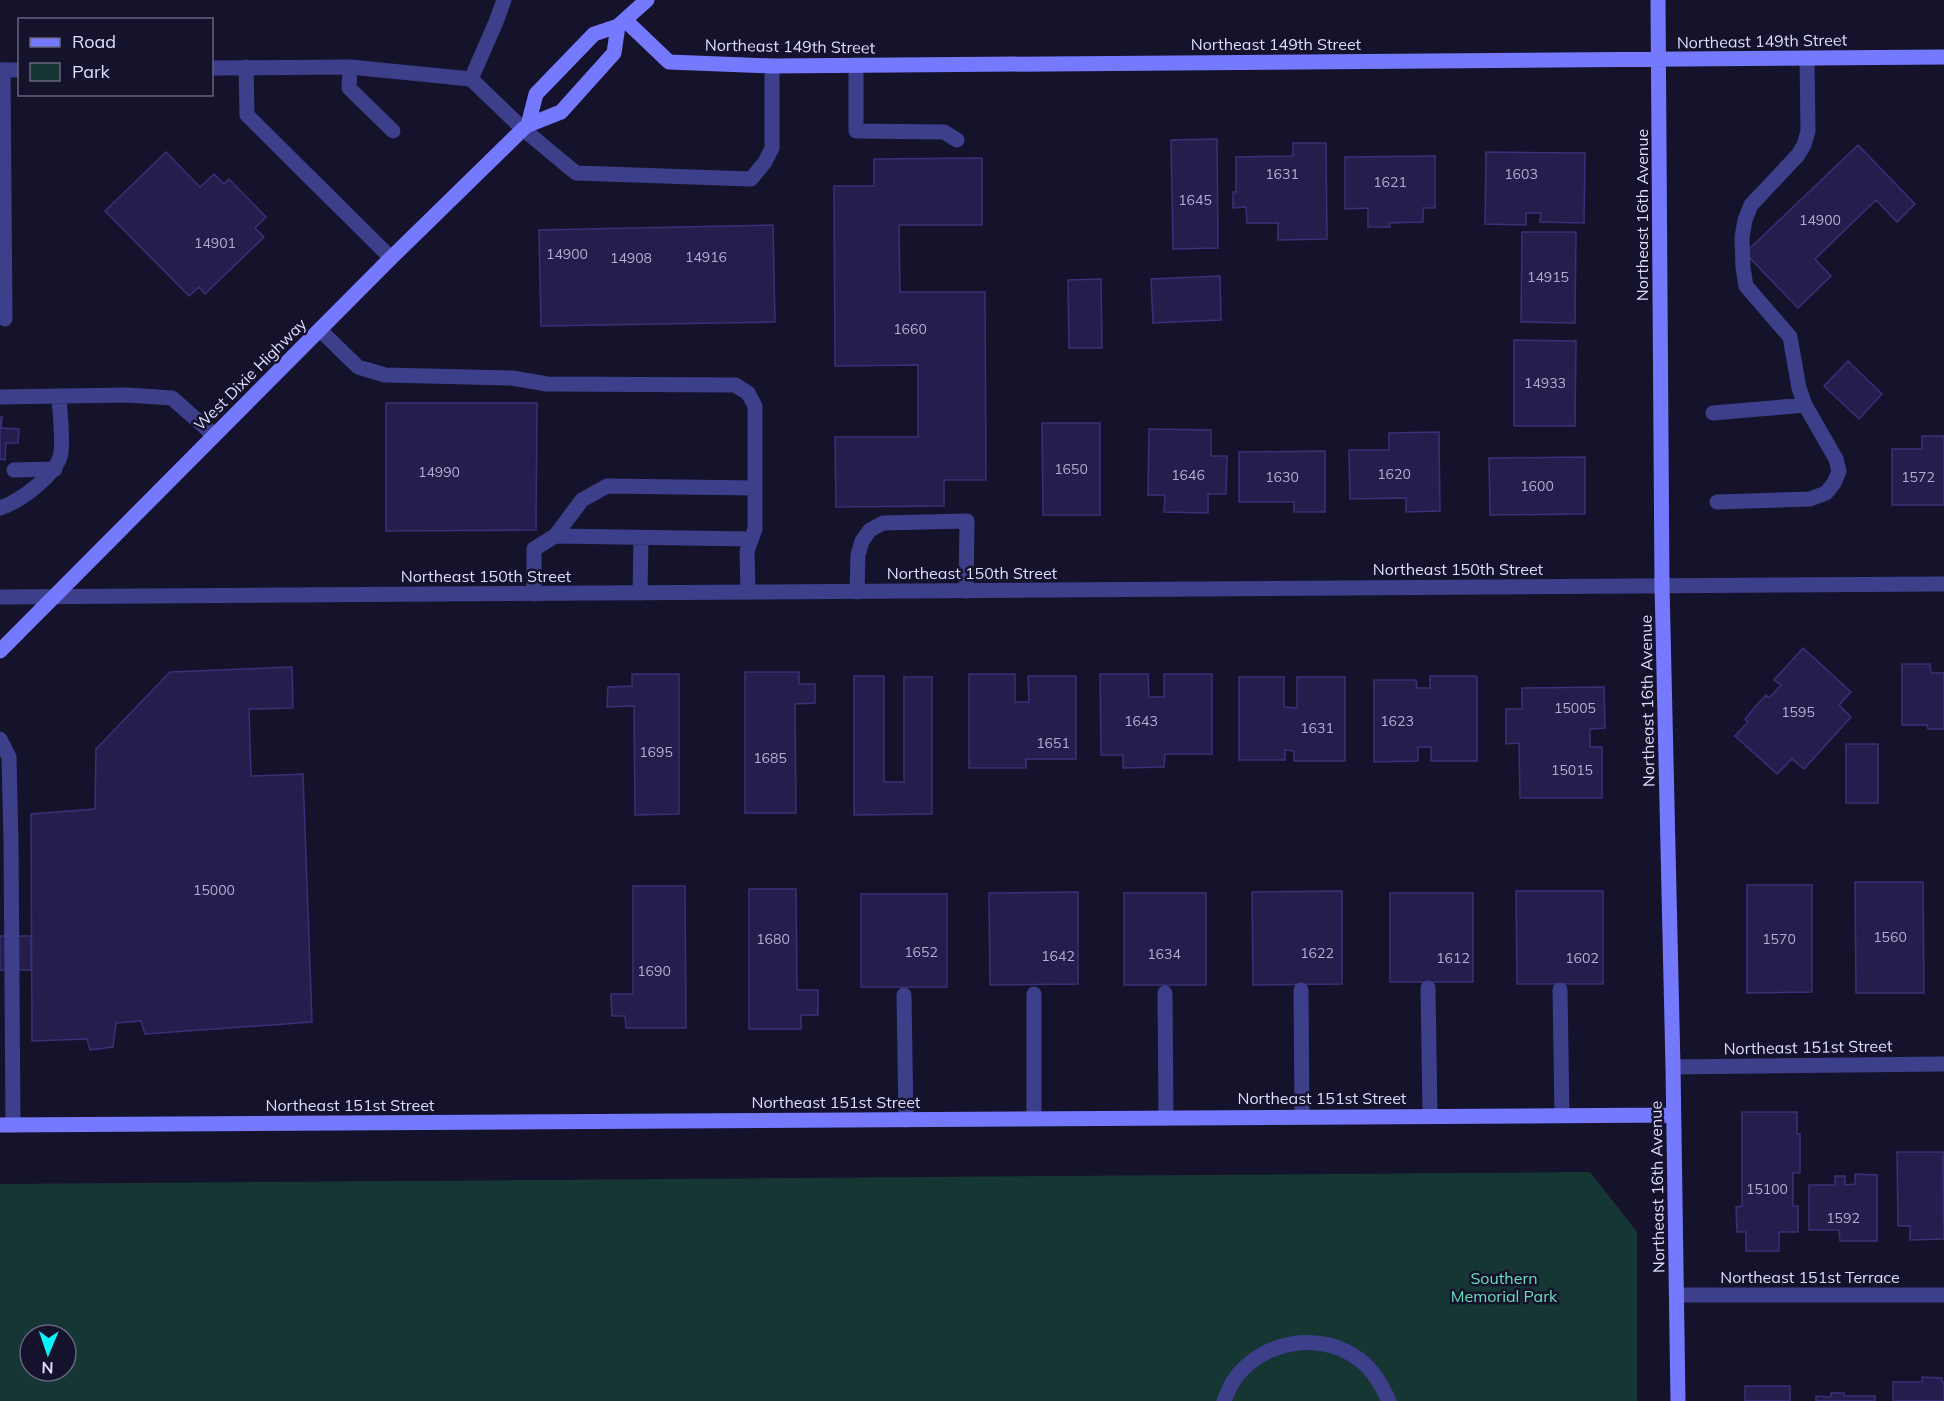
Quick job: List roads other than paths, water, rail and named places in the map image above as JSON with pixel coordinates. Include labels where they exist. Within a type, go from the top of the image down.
[{"type":"street","points":[[471,79],[504,0]]},
{"type":"street","points":[[526,127],[536,94],[594,34],[622,23],[647,0]]},
{"type":"street","name":"Northeast 16th Avenue","points":[[1658,0],[1662,585],[1678,1401]]},
{"type":"street","name":"Northeast 149th Street","points":[[622,23],[669,62],[772,66],[1944,57]]},
{"type":"street","name":"West Dixie Highway","points":[[0,651],[391,258],[526,127],[561,112],[614,53],[622,23]]},
{"type":"street","points":[[1717,502],[1810,499],[1826,493],[1834,483],[1839,471],[1836,459],[1805,405],[1799,388],[1790,337],[1746,286],[1743,268],[1742,237],[1751,205],[1798,155],[1804,145],[1808,130],[1807,58]]},
{"type":"street","points":[[856,65],[856,131],[944,132],[957,140]]},
{"type":"street","points":[[213,68],[350,67],[471,79],[576,173],[752,179],[772,148],[772,66]]},
{"type":"street","points":[[246,67],[247,115],[391,258]]},
{"type":"street","points":[[350,67],[349,88],[393,131]]},
{"type":"street","points":[[5,319],[2,70],[18,70]]},
{"type":"street","points":[[320,330],[358,367],[385,375],[512,378],[547,384],[735,385],[748,393],[755,406],[755,529],[747,551],[748,592]]},
{"type":"street","points":[[0,397],[127,395],[172,398],[214,435]]},
{"type":"street","points":[[0,508],[8,506],[28,492],[55,469],[61,454],[59,397]]},
{"type":"street","points":[[1713,413],[1805,405]]},
{"type":"street","points":[[14,470],[55,469]]},
{"type":"street","points":[[534,594],[534,549],[555,536],[582,500],[607,486],[754,488]]},
{"type":"street","points":[[857,592],[858,555],[862,541],[870,530],[883,523],[967,521],[966,591]]},
{"type":"street","points":[[555,536],[751,538]]},
{"type":"street","points":[[640,593],[641,538]]},
{"type":"street","name":"Northeast 150th Street","points":[[0,597],[1944,584]]},
{"type":"street","points":[[0,739],[9,758],[6,842],[7,1125]]},
{"type":"street","points":[[1428,988],[1430,1116]]},
{"type":"street","points":[[1301,990],[1302,1116]]},
{"type":"street","points":[[1560,990],[1562,1115]]},
{"type":"street","points":[[1165,993],[1166,1118]]},
{"type":"street","points":[[1034,994],[1034,1118]]},
{"type":"street","points":[[904,995],[906,1120]]},
{"type":"street","name":"Northeast 151st Street","points":[[1673,1067],[1944,1064]]},
{"type":"street","name":"Northeast 151st Street","points":[[7,1125],[1672,1114]]},
{"type":"street","name":"Northeast 151st Terrace","points":[[1677,1295],[1944,1295]]},
{"type":"street","points":[[1224,1401],[1233,1380],[1253,1360],[1278,1346],[1306,1342],[1335,1346],[1360,1360],[1380,1381],[1389,1401]]},
{"type":"park label","name":"Southern Memorial Park","points":[[1504,1287]]}]
